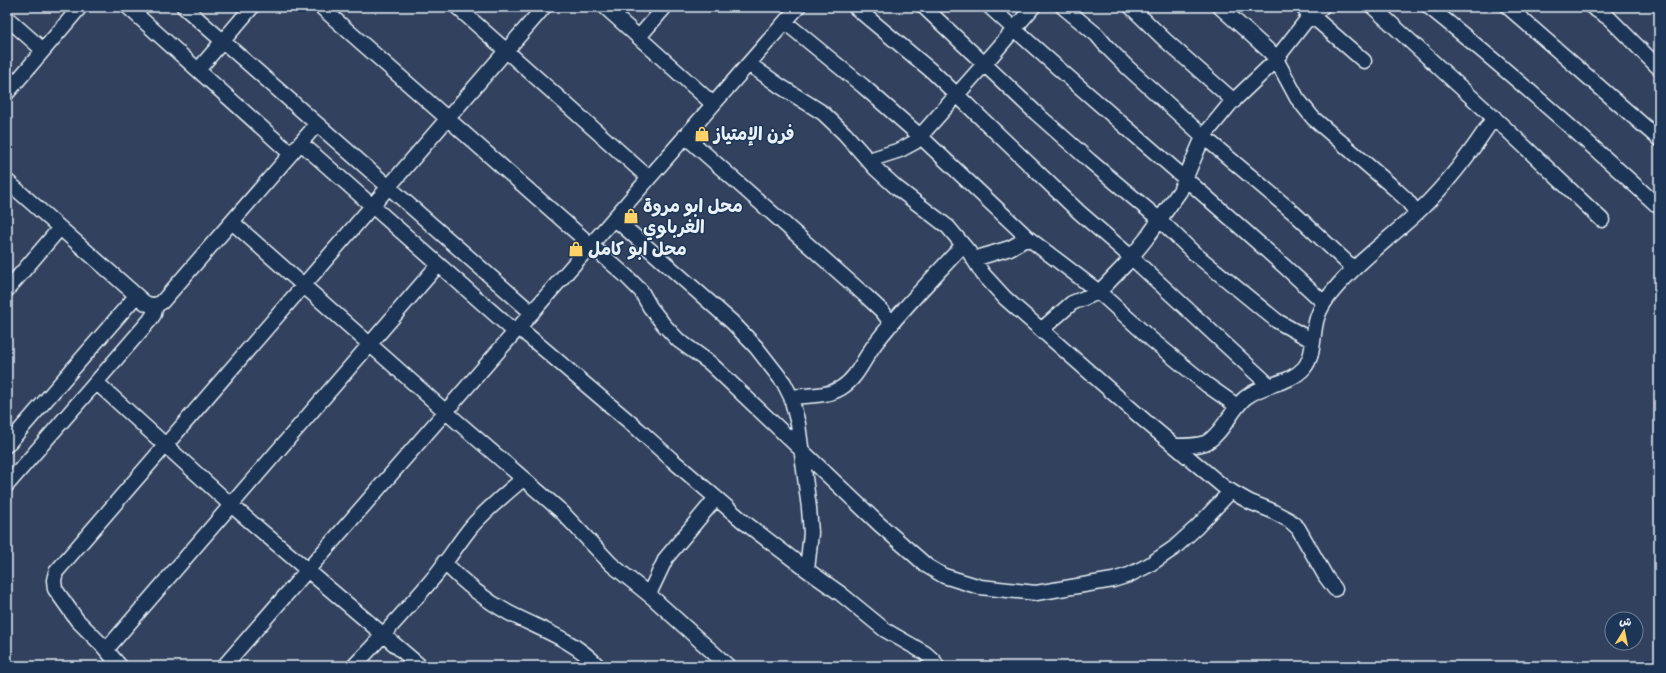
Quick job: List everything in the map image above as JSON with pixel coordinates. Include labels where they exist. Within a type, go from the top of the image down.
[{"type":"street","points":[[7,93],[80,7]]},
{"type":"street","points":[[128,7],[291,154]]},
{"type":"street","points":[[184,7],[532,313]]},
{"type":"street","points":[[198,70],[252,7]]},
{"type":"street","points":[[321,7],[626,276],[641,291],[650,307],[678,340],[710,363],[879,524],[927,566],[944,576],[962,583],[980,587],[1036,593],[1113,580],[1129,575],[1149,565],[1174,548],[1197,527],[1231,491]]},
{"type":"street","points":[[457,7],[649,178]]},
{"type":"street","points":[[120,666],[77,620],[55,589],[54,580],[56,572],[544,7]]},
{"type":"street","points":[[605,7],[713,104]]},
{"type":"street","points":[[639,37],[665,7]]},
{"type":"street","points":[[224,666],[798,7]]},
{"type":"street","points":[[855,7],[934,73],[956,96],[1079,212],[1131,257],[1269,386]]},
{"type":"street","points":[[924,7],[984,65],[1090,161],[1115,180],[1160,220],[1194,254],[1277,321],[1313,342]]},
{"type":"street","points":[[990,7],[1130,132],[1264,246],[1324,303]]},
{"type":"street","points":[[869,160],[900,150],[915,142],[984,65],[1033,7]]},
{"type":"street","points":[[1063,7],[1097,35],[1127,67],[1204,137],[1294,213],[1354,269]]},
{"type":"street","points":[[1131,7],[1165,40],[1234,101]]},
{"type":"street","points":[[1220,7],[1259,41],[1276,59],[1297,98],[1313,118],[1394,188],[1417,213]]},
{"type":"street","points":[[1373,7],[1494,117],[1602,220]]},
{"type":"street","points":[[1429,7],[1477,46],[1659,207]]},
{"type":"street","points":[[1508,7],[1659,139]]},
{"type":"street","points":[[1592,7],[1609,18],[1659,68]]},
{"type":"street","points":[[1041,330],[1072,304],[1099,292],[1131,257],[1160,220],[1180,191],[1204,137],[1234,101],[1276,59],[1305,22],[1312,10],[1364,61]]},
{"type":"street","points":[[7,18],[43,50]]},
{"type":"street","points":[[785,22],[863,86],[920,136],[1028,238],[1099,292],[1152,340],[1206,385],[1237,406]]},
{"type":"street","points":[[748,64],[823,113],[897,188],[948,227],[974,259],[983,274],[1006,298],[1224,488],[1289,520],[1298,528],[1326,577],[1335,589]]},
{"type":"street","points":[[1175,446],[1205,443],[1213,438],[1237,406],[1245,398],[1269,386],[1290,379],[1304,367],[1313,342],[1317,319],[1324,303],[1354,269],[1417,213],[1452,174],[1481,138],[1494,117]]},
{"type":"street","points":[[7,181],[136,296],[147,304],[156,305],[162,302],[318,124]]},
{"type":"street","points":[[685,136],[872,302],[892,324]]},
{"type":"street","points":[[301,143],[438,265],[639,430],[744,522],[841,594],[885,630],[925,653],[937,666]]},
{"type":"street","points":[[614,218],[732,322],[784,383],[791,397],[798,424],[800,449],[804,469],[811,533],[807,570]]},
{"type":"street","points":[[232,222],[446,412],[561,511],[611,564],[649,594],[728,666]]},
{"type":"street","points":[[7,290],[60,228]]},
{"type":"street","points":[[974,259],[1010,248],[1028,238]]},
{"type":"street","points":[[791,397],[819,395],[842,387],[859,370],[877,341],[963,245]]},
{"type":"street","points":[[106,650],[438,265]]},
{"type":"street","points":[[7,444],[136,296]]},
{"type":"street","points":[[7,485],[152,317],[156,305]]},
{"type":"street","points":[[96,382],[231,505],[420,666]]},
{"type":"street","points":[[354,666],[383,636],[415,597],[430,582],[476,522],[490,507],[523,479]]},
{"type":"street","points":[[649,594],[666,558],[716,498]]},
{"type":"street","points":[[444,562],[471,587],[491,601],[565,641],[581,651],[598,666]]},
{"type":"place","name":"فرن الإمتياز","points":[[702,134]]},
{"type":"place","name":"محل ابو مروة الغرباوي","points":[[631,216]]},
{"type":"place","name":"محل ابو كامل","points":[[576,249]]}]
